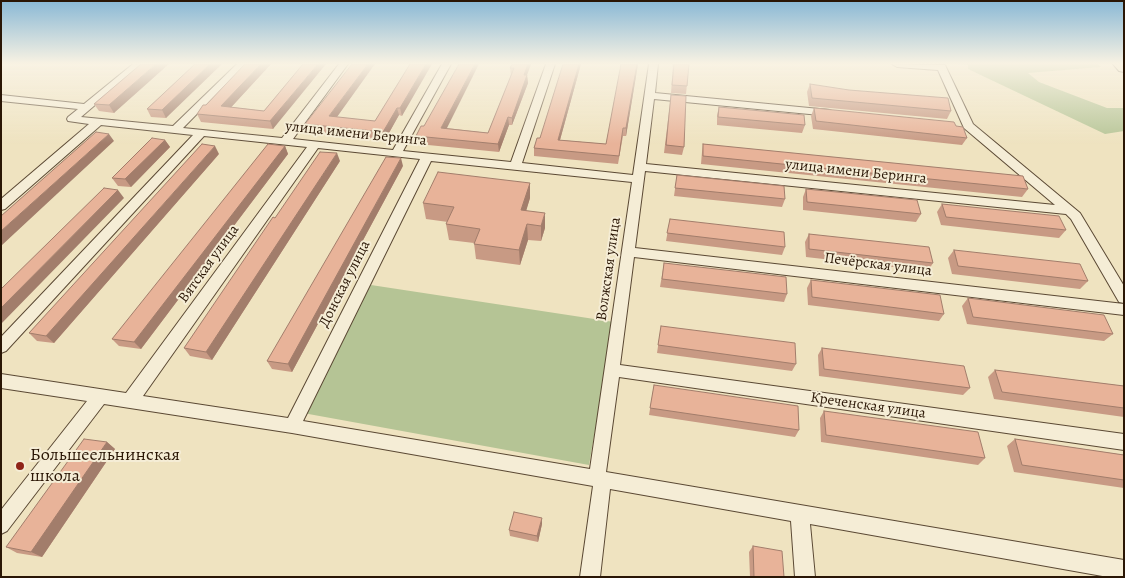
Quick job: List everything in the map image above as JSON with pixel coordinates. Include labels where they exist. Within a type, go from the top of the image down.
[{"type":"street","points":[[72,118],[105,91]]},
{"type":"street","points":[[175,130],[215,91]]},
{"type":"street","points":[[284,143],[324,91]]},
{"type":"street","points":[[396,154],[432,91]]},
{"type":"street","points":[[515,166],[541,91]]},
{"type":"street","name":"Волжская улица","points":[[590,577],[612,370],[650,91]]},
{"type":"street","points":[[951,91],[963,126],[1076,216],[1124,298]]},
{"type":"street","points":[[649,96],[842,114]]},
{"type":"street","points":[[1,107],[7,99],[86,107]]},
{"type":"street","name":"улица имени Беринга","points":[[72,118],[284,143],[515,166],[639,173],[1068,210]]},
{"type":"street","points":[[1,206],[98,122]]},
{"type":"street","points":[[1,347],[201,133]]},
{"type":"street","name":"Вятская улица","points":[[130,401],[314,146]]},
{"type":"street","name":"Донская улица","points":[[292,426],[427,157]]},
{"type":"street","name":"Печёрская улица","points":[[628,252],[1124,310]]},
{"type":"street","name":"Креченская улица","points":[[612,370],[1124,442]]},
{"type":"street","points":[[1,381],[292,426],[1124,570]]},
{"type":"street","points":[[1,525],[101,396]]},
{"type":"street","points":[[800,514],[805,577]]},
{"type":"green space","points":[[1014,91],[1062,91],[1107,108],[1124,108],[1124,131],[1105,134]]},
{"type":"green space","points":[[371,285],[614,322],[589,465],[303,413]]},
{"type":"building","points":[[109,91],[125,91],[109,105],[94,104]]},
{"type":"building","points":[[166,91],[182,91],[162,110],[147,109]]},
{"type":"building","points":[[219,91],[235,91],[221,106],[264,111],[281,91],[295,91],[270,121],[197,114],[203,105],[206,105]]},
{"type":"building","points":[[331,91],[348,91],[329,116],[375,121],[393,91],[410,91],[400,108],[397,108],[383,132],[305,124]]},
{"type":"building","points":[[444,91],[461,91],[441,128],[488,133],[505,91],[521,91],[512,118],[508,117],[498,144],[416,136],[421,126],[424,126]]},
{"type":"building","points":[[555,91],[572,91],[558,140],[606,144],[616,91],[632,91],[626,128],[623,128],[619,156],[534,148],[537,138],[540,138]]},
{"type":"building","points":[[811,91],[861,91],[948,98],[951,111],[812,98]]},
{"type":"building","points":[[671,95],[686,96],[684,147],[666,145]]},
{"type":"building","points":[[719,107],[804,115],[805,125],[718,117]]},
{"type":"building","points":[[814,108],[954,122],[956,126],[963,127],[967,138],[816,121]]},
{"type":"building","points":[[96,132],[109,134],[1,231],[1,216]]},
{"type":"building","points":[[152,138],[165,140],[125,179],[112,178]]},
{"type":"building","points":[[202,144],[215,146],[46,336],[29,333]]},
{"type":"building","points":[[268,144],[285,146],[134,342],[112,339]]},
{"type":"building","points":[[703,144],[1023,176],[1028,189],[703,156]]},
{"type":"building","points":[[320,152],[337,153],[206,352],[184,348],[273,217],[275,218]]},
{"type":"building","points":[[386,157],[401,158],[288,364],[267,361]]},
{"type":"building","points":[[438,172],[530,183],[521,210],[545,213],[541,226],[527,224],[519,250],[474,244],[480,229],[446,224],[454,207],[423,203]]},
{"type":"building","points":[[677,175],[784,186],[785,199],[675,188]]},
{"type":"building","points":[[104,188],[118,190],[1,308],[1,289]]},
{"type":"building","points":[[806,189],[917,200],[921,214],[807,202]]},
{"type":"building","points":[[942,204],[1059,216],[1066,230],[946,217]]},
{"type":"building","points":[[670,219],[784,232],[785,247],[667,233]]},
{"type":"building","points":[[809,234],[929,247],[933,263],[809,249]]},
{"type":"building","points":[[954,250],[1080,264],[1088,281],[958,266]]},
{"type":"building","points":[[664,263],[786,277],[787,294],[662,279]]},
{"type":"building","points":[[811,280],[940,295],[944,314],[812,297]]},
{"type":"building","points":[[968,298],[1104,315],[1113,334],[973,317]]},
{"type":"building","points":[[661,326],[795,343],[796,364],[658,345]]},
{"type":"building","points":[[822,348],[964,366],[970,388],[824,369]]},
{"type":"building","points":[[995,370],[1124,386],[1124,408],[1002,392]]},
{"type":"building","points":[[654,385],[798,406],[799,430],[650,408]]},
{"type":"building","points":[[824,411],[978,432],[985,458],[826,435]]},
{"type":"building","points":[[84,439],[107,442],[31,552],[6,547]]},
{"type":"building","points":[[1015,439],[1124,455],[1124,480],[1022,465]]},
{"type":"building","points":[[514,512],[542,518],[537,536],[509,530]]},
{"type":"building","points":[[753,546],[782,551],[784,577],[754,577]]},
{"type":"place","name":"Большеельнинская школа","points":[[20,466]]}]
